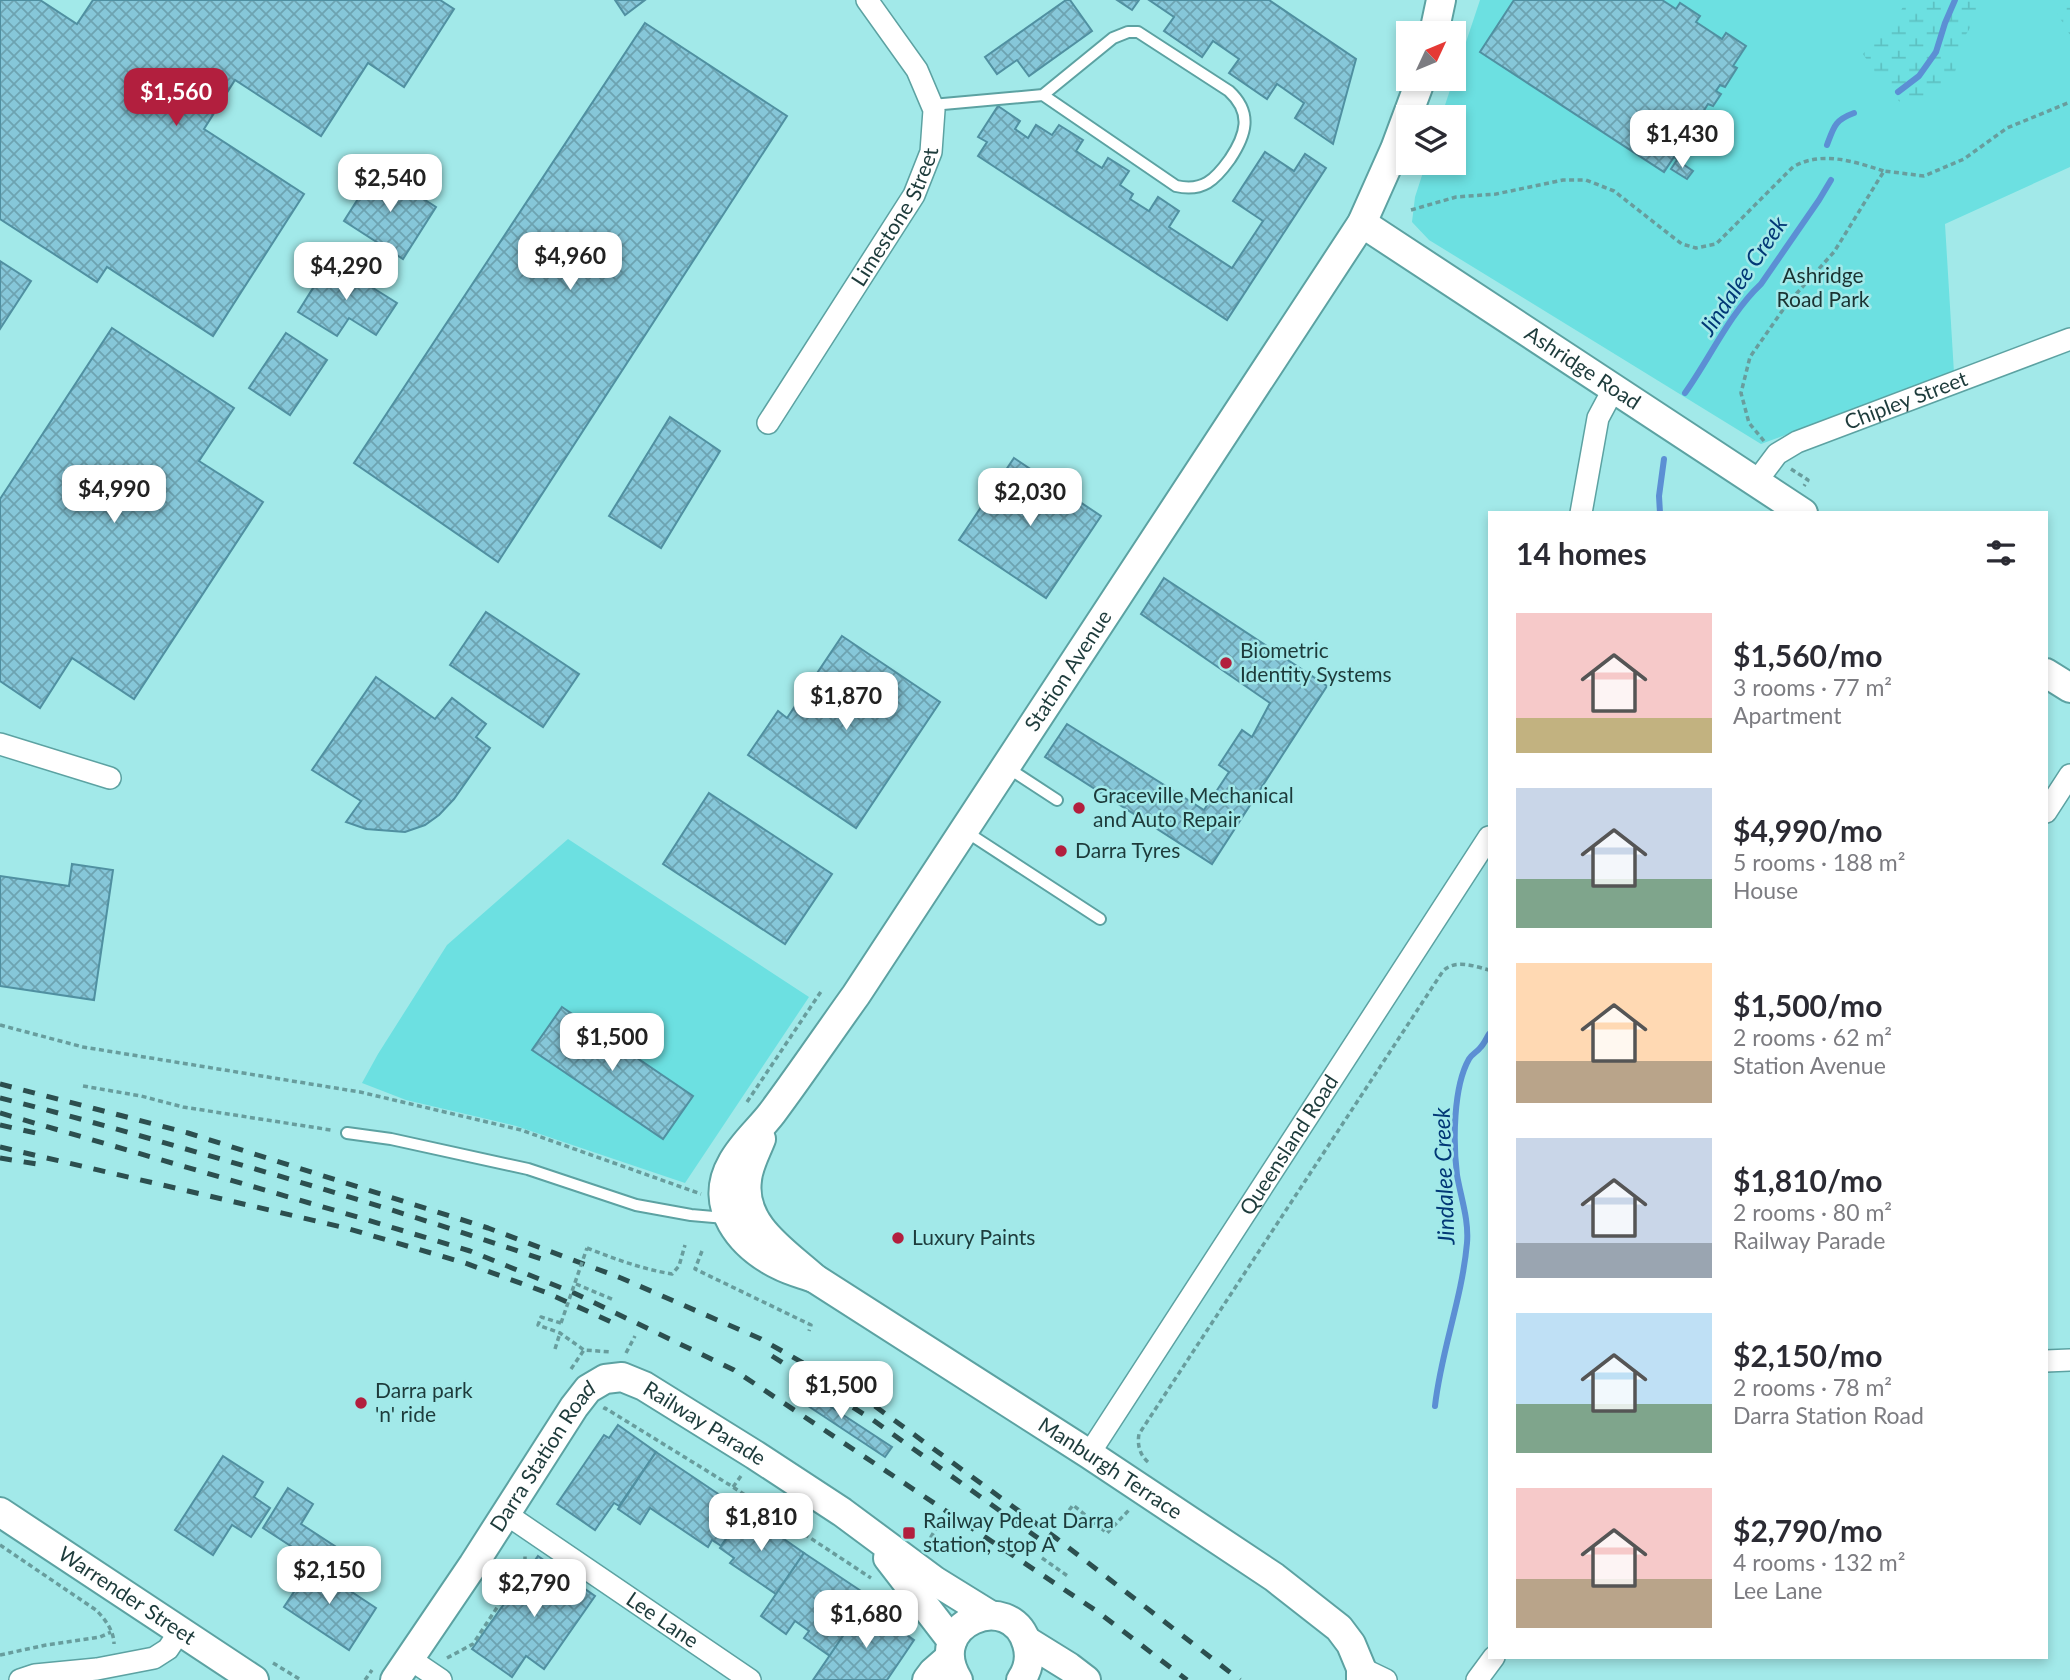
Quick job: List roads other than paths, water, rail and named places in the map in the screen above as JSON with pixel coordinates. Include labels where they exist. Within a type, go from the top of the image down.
[{"type":"street","name":"Limestone Street","points":[[768,423],[914,195],[931,152],[934,110],[918,70],[867,0]]},
{"type":"street","points":[[1437,21],[1441,0]]},
{"type":"street","name":"Station Avenue","points":[[740,1223],[722,1201],[723,1185],[731,1164],[771,1115],[856,995],[1362,223],[1395,149],[1417,91]]},
{"type":"street","name":"Ashridge Road","points":[[1362,223],[1756,482],[1803,500]]},
{"type":"street","name":"Chipley Street","points":[[1756,482],[1777,454],[1797,442],[2070,339]]},
{"type":"street","points":[[1581,511],[1598,418],[1614,388]]},
{"type":"street","points":[[2048,674],[2070,688]]},
{"type":"street","points":[[0,744],[110,778]]},
{"type":"street","points":[[2048,809],[2070,775]]},
{"type":"street","name":"Queensland Road","points":[[1090,1454],[1488,839]]},
{"type":"street","name":"Manburgh Terrace","points":[[740,1223],[759,1253],[780,1266],[814,1278],[1090,1454],[1275,1577],[1339,1628],[1369,1676]]},
{"type":"street","points":[[2048,1360],[2070,1360]]},
{"type":"street","name":"Railway Parade","points":[[604,1379],[622,1377],[644,1386],[842,1512],[935,1581],[990,1615],[1002,1617],[1012,1623],[1027,1641]]},
{"type":"street","name":"Darra Station Road","points":[[402,1669],[574,1407],[588,1389],[604,1379]]},
{"type":"street","name":"Warrender Street","points":[[0,1512],[254,1680]]},
{"type":"street","name":"Lee Lane","points":[[506,1514],[750,1680]]},
{"type":"street","name":"Railway Parade","points":[[870,1534],[953,1660]]},
{"type":"street","points":[[927,1680],[933,1672],[953,1660],[958,1631],[967,1622],[990,1615]]},
{"type":"street","points":[[20,1680],[36,1675],[97,1669],[153,1658],[168,1649],[180,1631]]},
{"type":"street","points":[[1027,1641],[1027,1678]]},
{"type":"street","points":[[1027,1641],[1086,1680]]},
{"type":"street","points":[[1477,1680],[1493,1659]]},
{"type":"street","points":[[402,1669],[439,1678]]},
{"type":"lane","points":[[932,105],[1043,96],[1113,38],[1128,32],[1138,32],[1229,91],[1238,99],[1245,123],[1237,149],[1218,177],[1190,189],[1176,186],[1043,96]]},
{"type":"lane","points":[[1005,766],[1057,800]]},
{"type":"lane","points":[[963,830],[1100,919]]},
{"type":"lane","points":[[347,1133],[391,1139],[528,1169],[636,1205],[740,1223]]},
{"type":"waterway","name":"Jindalee Creek","points":[[1898,92],[1919,76],[1936,52],[1955,0]]},
{"type":"waterway","name":"Jindalee Creek","points":[[1827,145],[1836,125],[1854,113]]},
{"type":"waterway","name":"Jindalee Creek","points":[[1685,393],[1730,322],[1761,284],[1831,180]]},
{"type":"waterway","name":"Jindalee Creek","points":[[1660,511],[1664,459]]},
{"type":"waterway","name":"Jindalee Creek","points":[[1435,1406],[1467,1243],[1466,1217],[1456,1162],[1457,1100],[1469,1059],[1488,1036]]},
{"type":"railway","points":[[0,1084],[188,1133],[488,1228],[621,1278],[761,1339],[861,1396],[1056,1538],[1240,1680]]},
{"type":"railway","points":[[0,1098],[289,1179],[547,1261]]},
{"type":"railway","points":[[0,1113],[470,1251],[574,1293],[734,1370],[1098,1612],[1187,1680]]},
{"type":"railway","points":[[0,1125],[40,1134]]},
{"type":"railway","points":[[0,1147],[346,1228],[465,1263],[545,1292],[618,1325]]},
{"type":"railway","points":[[0,1158],[43,1165]]},
{"type":"railway","points":[[772,1356],[873,1420],[1038,1538]]},
{"type":"place","name":"Biometric Identity Systems","points":[[1226,663]]},
{"type":"place","name":"Graceville Mechanical and Auto Repair","points":[[1079,808]]},
{"type":"place","name":"Darra Tyres","points":[[1061,851]]},
{"type":"place","name":"Luxury Paints","points":[[898,1238]]},
{"type":"place","name":"Darra park 'n' ride","points":[[361,1403]]},
{"type":"place","name":"Railway Pde at Darra station, stop A","points":[[909,1533]]},
{"type":"park label","name":"Ashridge Road Park","points":[[1823,288]]}]
